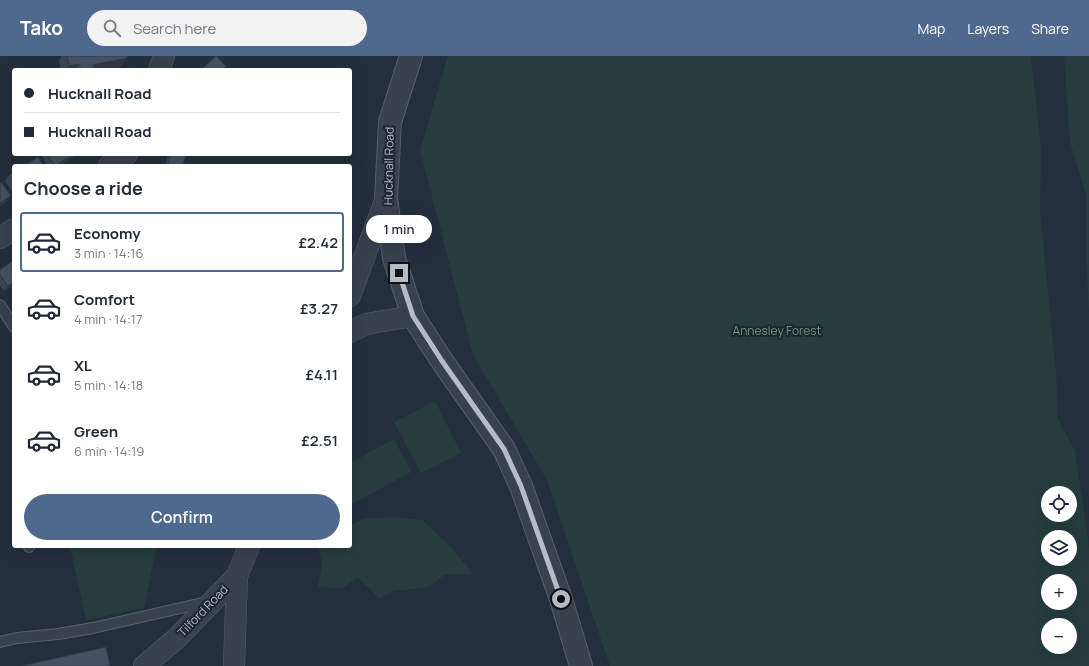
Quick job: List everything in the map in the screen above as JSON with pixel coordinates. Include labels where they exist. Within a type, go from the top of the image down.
[{"type":"street","points":[[160,68],[164,56]]},
{"type":"street","name":"Hucknall Road","points":[[410,56],[390,122],[386,198],[394,258],[413,316],[442,361],[504,449],[521,486],[561,599],[581,666]]},
{"type":"street","points":[[112,164],[124,156]]},
{"type":"street","points":[[352,291],[386,198]]},
{"type":"street","points":[[0,238],[12,230]]},
{"type":"street","points":[[352,331],[366,324],[413,316]]},
{"type":"street","name":"Tilford Road","points":[[144,666],[177,638],[237,576],[248,548]]},
{"type":"street","points":[[234,666],[237,576]]},
{"type":"lane","points":[[0,305],[12,324]]},
{"type":"lane","points":[[0,642],[17,638],[58,634],[93,628],[213,601]]},
{"type":"green space","name":"Annesley Forest","points":[[448,56],[1031,56],[1041,147],[1040,211],[1056,372],[1058,419],[1075,451],[1088,538],[1089,666],[610,666],[547,480],[473,355],[420,150]]},
{"type":"green space","points":[[1064,56],[1089,56],[1089,313],[1086,257],[1086,194],[1070,142]]},
{"type":"green space","points":[[435,401],[461,453],[421,473],[394,422]]},
{"type":"green space","points":[[394,439],[411,472],[352,504],[352,462]]},
{"type":"green space","points":[[390,517],[422,520],[451,547],[473,574],[444,575],[429,587],[394,591],[379,598],[357,577],[342,589],[318,586],[322,563],[318,548],[352,548],[352,525],[363,519]]},
{"type":"green space","points":[[70,548],[157,548],[144,608],[86,620]]},
{"type":"building","points":[[67,56],[127,56],[127,58],[93,65],[94,68],[80,68],[79,64],[69,66]]},
{"type":"building","points":[[216,56],[226,66],[224,68],[203,68]]},
{"type":"building","points":[[48,156],[71,156],[58,164],[54,164]]},
{"type":"building","points":[[170,156],[186,156],[184,164],[168,164]]},
{"type":"building","points":[[38,157],[43,164],[26,164]]},
{"type":"building","points":[[0,182],[11,196],[0,203]]},
{"type":"building","points":[[12,261],[12,283],[8,286],[0,275],[0,270]]},
{"type":"building","points":[[106,647],[110,666],[21,666]]},
{"type":"route","points":[[399,273],[413,316],[442,361],[504,449],[521,486],[561,599]]}]
